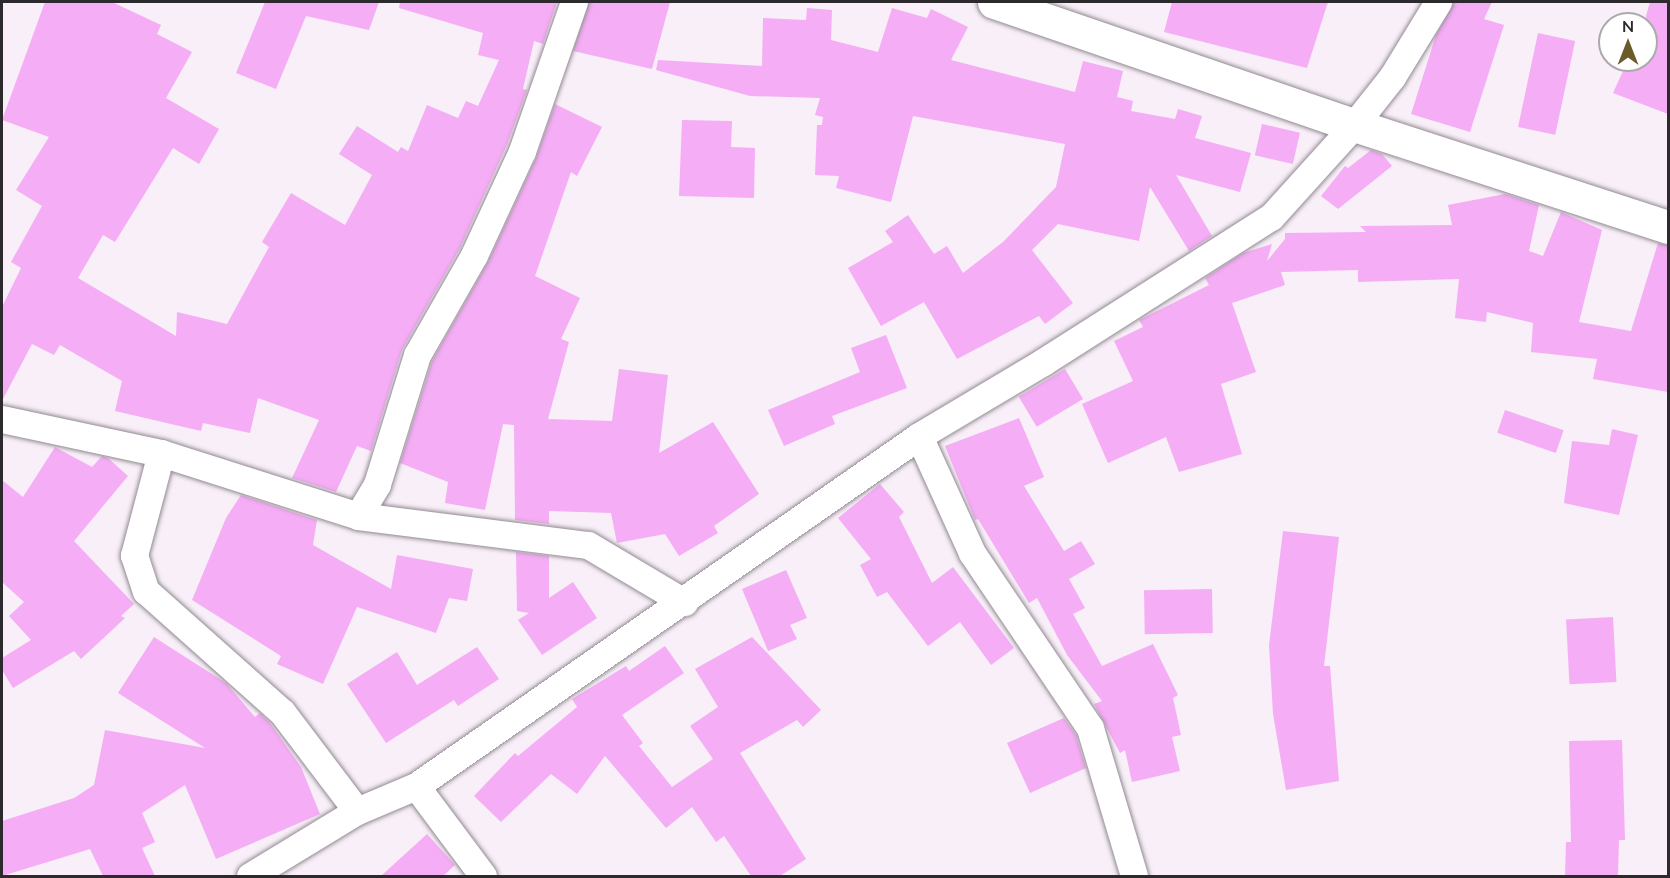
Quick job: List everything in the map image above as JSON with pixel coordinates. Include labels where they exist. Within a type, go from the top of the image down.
[{"type":"street","points":[[358,516],[377,484],[417,355],[474,255],[522,151],[574,2]]},
{"type":"street","points":[[993,2],[1354,125],[1668,227]]},
{"type":"street","points":[[250,876],[357,811],[416,786],[684,602],[919,436],[1043,362],[1271,217],[1354,125],[1392,77],[1438,2]]},
{"type":"street","points":[[2,419],[161,453],[358,516],[588,545],[684,602]]},
{"type":"street","points":[[919,436],[972,553],[1090,728],[1134,876]]},
{"type":"street","points":[[161,453],[134,555],[147,591],[282,712],[357,811]]},
{"type":"street","points":[[416,786],[483,876]]},
{"type":"building","points":[[45,2],[112,2],[161,25],[157,34],[192,52],[166,98],[219,129],[199,164],[173,148],[115,242],[103,235],[78,278],[176,336],[177,312],[227,324],[269,247],[262,242],[291,193],[345,225],[372,175],[339,154],[357,126],[398,152],[401,147],[408,151],[427,105],[458,118],[466,101],[478,106],[499,60],[478,55],[483,33],[399,8],[400,2],[557,2],[543,44],[534,41],[523,89],[527,90],[507,145],[460,248],[402,350],[371,451],[357,446],[336,492],[292,478],[319,420],[258,398],[250,433],[203,423],[201,431],[115,411],[122,381],[60,345],[54,355],[32,344],[2,401],[2,307],[21,268],[11,262],[42,206],[16,190],[49,137],[2,120]]},
{"type":"building","points":[[265,2],[379,2],[369,30],[306,16],[276,89],[236,73]]},
{"type":"building","points":[[589,2],[670,2],[652,69],[573,51]]},
{"type":"building","points":[[1172,2],[1328,2],[1307,68],[1164,32]]},
{"type":"building","points":[[1454,2],[1492,2],[1484,19],[1504,25],[1470,132],[1411,114],[1436,35]]},
{"type":"building","points":[[1650,2],[1668,2],[1668,114],[1613,93],[1623,72],[1658,72],[1658,12],[1647,12]]},
{"type":"building","points":[[807,8],[832,10],[831,40],[878,52],[892,8],[927,18],[931,9],[968,27],[951,60],[1075,92],[1083,61],[1123,71],[1117,97],[1133,101],[1131,111],[1175,119],[1178,109],[1202,116],[1195,138],[1251,153],[1240,192],[1176,175],[1212,236],[1189,251],[1150,187],[1139,241],[1058,224],[1032,250],[1073,303],[1045,324],[1039,316],[957,359],[924,302],[881,326],[848,268],[893,242],[885,231],[908,215],[934,254],[947,246],[963,273],[1003,242],[1056,187],[1065,144],[913,116],[891,202],[836,188],[839,176],[815,175],[817,125],[822,125],[823,117],[815,115],[820,98],[750,96],[656,70],[658,60],[762,66],[763,18],[806,20]]},
{"type":"building","points":[[1538,33],[1575,41],[1555,135],[1518,127]]},
{"type":"building","points":[[555,104],[602,127],[577,176],[571,172],[535,276],[580,298],[561,339],[569,342],[548,419],[612,421],[619,369],[668,375],[659,453],[713,422],[759,494],[714,526],[718,533],[679,556],[665,534],[617,543],[611,513],[549,511],[549,524],[515,520],[514,425],[503,424],[485,510],[445,503],[448,482],[400,463],[432,361],[488,262],[536,158]]},
{"type":"building","points":[[682,120],[732,121],[731,147],[755,148],[754,198],[679,196]]},
{"type":"building","points":[[1262,124],[1300,133],[1293,164],[1255,155]]},
{"type":"building","points":[[1371,150],[1382,154],[1392,166],[1338,209],[1321,196],[1345,166],[1348,168]]},
{"type":"building","points":[[1505,194],[1539,205],[1529,251],[1543,256],[1561,212],[1602,230],[1579,322],[1631,331],[1658,243],[1668,245],[1668,392],[1593,379],[1597,359],[1531,352],[1533,323],[1487,312],[1486,322],[1455,318],[1459,279],[1358,282],[1358,270],[1281,272],[1285,285],[1232,303],[1256,372],[1221,384],[1242,454],[1179,472],[1166,437],[1108,463],[1082,404],[1133,381],[1114,341],[1143,327],[1139,320],[1209,285],[1205,278],[1243,253],[1272,244],[1267,261],[1285,239],[1285,233],[1366,232],[1360,226],[1452,225],[1448,205]]},
{"type":"building","points":[[886,335],[907,388],[832,416],[835,424],[784,446],[768,410],[860,372],[851,348]]},
{"type":"building","points":[[1065,369],[1083,399],[1037,427],[1019,397]]},
{"type":"building","points":[[1505,410],[1564,430],[1556,453],[1497,433]]},
{"type":"building","points":[[1019,418],[1044,477],[1024,486],[1064,551],[1081,541],[1095,564],[1069,579],[1085,608],[1073,614],[1102,666],[1153,644],[1178,695],[1173,698],[1181,735],[1172,737],[1180,771],[1132,782],[1125,750],[1120,753],[1094,704],[1102,701],[1067,655],[1037,598],[1029,603],[978,519],[975,520],[945,446]]},
{"type":"building","points":[[1612,429],[1638,435],[1619,515],[1564,503],[1572,441],[1609,445]]},
{"type":"building","points":[[55,447],[92,467],[102,456],[108,458],[128,476],[74,541],[134,604],[121,616],[125,618],[81,659],[74,651],[13,688],[2,670],[2,658],[31,640],[9,616],[24,602],[2,582],[2,480],[23,497]]},
{"type":"building","points":[[880,484],[904,512],[899,517],[932,583],[953,567],[1014,648],[991,665],[960,622],[928,646],[887,592],[877,597],[860,565],[871,559],[838,518]]},
{"type":"building","points":[[241,495],[317,520],[313,545],[391,589],[397,555],[473,569],[467,601],[449,598],[436,633],[357,607],[323,684],[277,664],[281,656],[192,600],[226,518]]},
{"type":"building","points":[[1283,531],[1339,537],[1324,666],[1330,666],[1339,781],[1286,790],[1273,714],[1269,645]]},
{"type":"building","points":[[516,552],[549,556],[549,598],[573,582],[597,618],[542,655],[518,620],[529,613],[517,611]]},
{"type":"building","points":[[786,570],[807,618],[790,625],[797,639],[768,651],[742,589]]},
{"type":"building","points":[[1212,589],[1213,633],[1145,634],[1144,590]]},
{"type":"building","points":[[1613,617],[1616,682],[1569,684],[1566,619]]},
{"type":"building","points":[[154,637],[226,683],[255,717],[260,713],[270,723],[301,767],[320,814],[216,859],[185,785],[142,813],[155,842],[142,848],[155,876],[103,876],[90,849],[2,876],[2,821],[74,798],[94,785],[105,730],[205,748],[118,693]]},
{"type":"building","points":[[752,637],[821,710],[803,727],[797,720],[740,753],[806,859],[780,876],[751,876],[724,836],[716,842],[692,807],[666,828],[605,756],[577,794],[551,774],[501,822],[474,796],[515,753],[518,756],[577,707],[572,699],[626,666],[629,671],[665,646],[684,673],[622,715],[643,743],[639,746],[672,787],[713,759],[690,726],[718,707],[695,669]]},
{"type":"building","points":[[477,647],[499,679],[458,706],[454,700],[386,743],[347,684],[397,652],[417,685]]},
{"type":"building","points":[[1064,718],[1076,735],[1086,768],[1030,793],[1007,743]]},
{"type":"building","points":[[1622,740],[1625,840],[1619,840],[1618,876],[1565,876],[1566,842],[1571,842],[1569,741]]},
{"type":"building","points":[[427,834],[455,865],[443,876],[381,876]]}]
